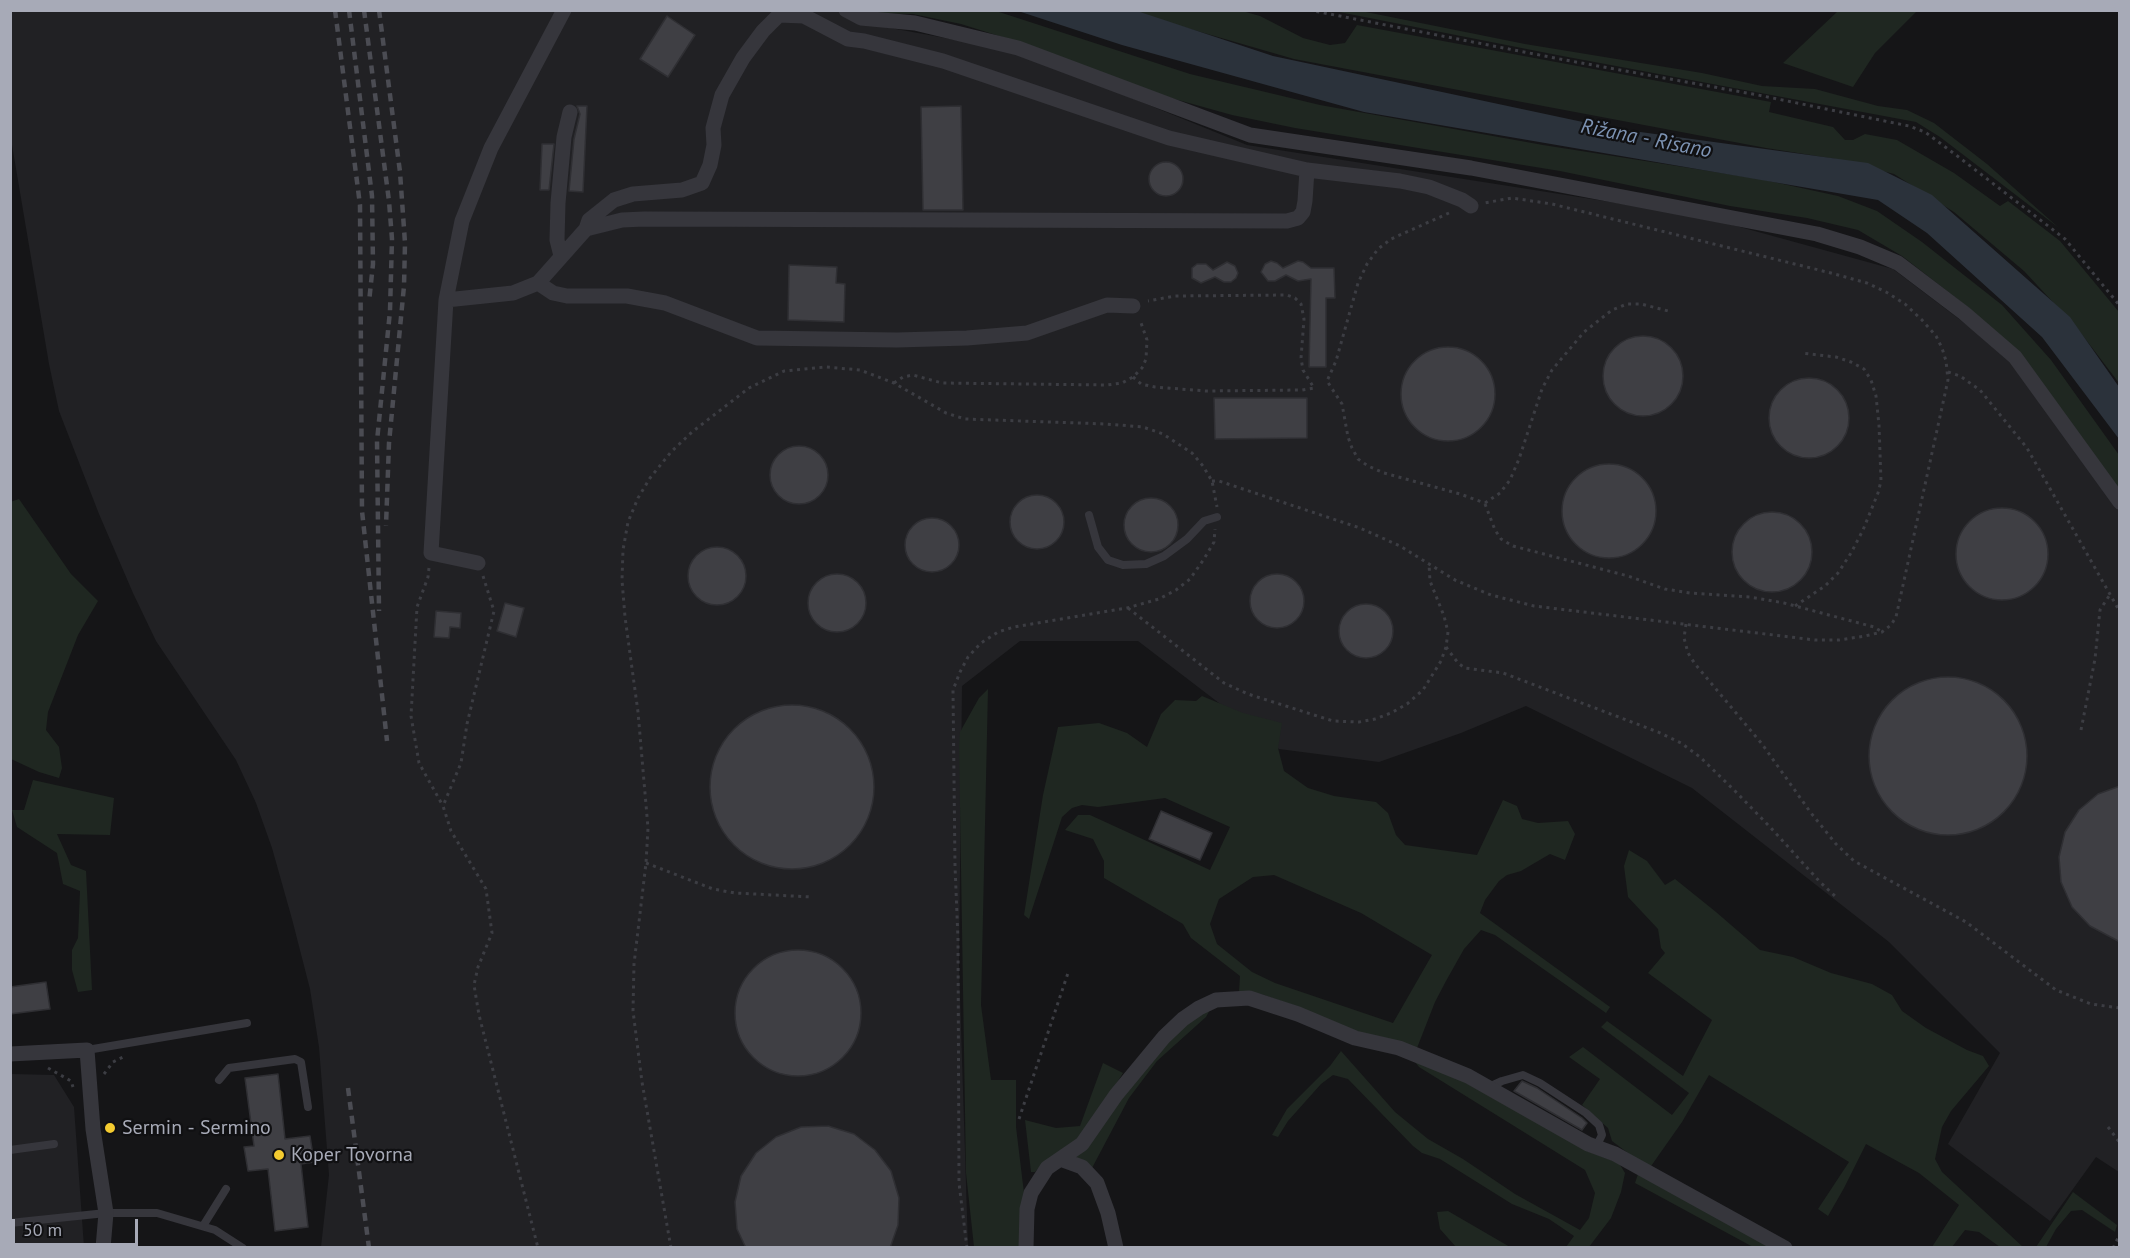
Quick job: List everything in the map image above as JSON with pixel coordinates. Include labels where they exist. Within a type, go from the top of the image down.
[{"type":"street","points":[[478,563],[431,553],[446,300],[462,221],[491,148],[564,10]]},
{"type":"street","points":[[846,10],[861,18],[915,23],[1018,48],[1250,135],[1471,168],[1817,234],[1860,247],[1898,263],[1964,313],[2015,357],[2120,502]]},
{"type":"street","points":[[586,229],[589,220],[614,200],[633,194],[682,190],[702,183],[710,165],[714,145],[713,128],[722,95],[743,58],[763,31],[779,15],[804,16],[848,39],[943,61],[1169,138],[1307,170],[1410,183],[1448,194],[1471,206]]},
{"type":"street","points":[[446,300],[513,293],[538,283],[561,256],[565,241],[558,222],[564,137],[570,112]]},
{"type":"street","points":[[565,241],[586,229],[622,220],[644,219],[1287,221],[1298,218],[1303,212],[1307,170]]},
{"type":"street","points":[[538,283],[553,293],[567,296],[627,296],[665,303],[757,338],[897,340],[1027,333],[1107,305],[1133,306]]},
{"type":"street","points":[[1026,1248],[1027,1209],[1031,1193],[1047,1168],[1082,1144],[1116,1095],[1164,1037],[1183,1019],[1216,1000],[1249,998],[1270,1003],[1354,1038],[1399,1048],[1468,1076],[1785,1248]]},
{"type":"street","points":[[10,1053],[87,1050],[93,1129],[106,1213],[103,1248]]},
{"type":"street","points":[[1060,1159],[1082,1167],[1097,1183],[1108,1213],[1116,1248]]},
{"type":"lane","points":[[1089,515],[1098,547],[1108,560],[1124,565],[1146,564],[1164,556],[1187,539],[1204,521],[1217,517]]},
{"type":"lane","points":[[87,1050],[247,1023]]},
{"type":"lane","points":[[219,1080],[229,1068],[295,1059],[301,1062],[308,1107]]},
{"type":"lane","points":[[1487,1088],[1523,1075],[1540,1083],[1586,1113],[1599,1125],[1602,1135],[1596,1147]]},
{"type":"lane","points":[[10,1150],[54,1144]]},
{"type":"lane","points":[[203,1226],[226,1189]]},
{"type":"lane","points":[[10,1223],[106,1213],[157,1213],[215,1230],[243,1248]]},
{"type":"path","points":[[1309,10],[1909,126],[1925,132],[2065,238],[2120,306]]},
{"type":"path","points":[[1212,481],[1220,481],[1360,528],[1382,537],[1455,580],[1491,595],[1513,601],[1576,611],[1815,640],[1839,640],[1882,632],[1891,625],[1896,617],[1946,393],[1948,372],[1942,348],[1936,336],[1922,320],[1905,304],[1867,283],[1552,204],[1512,198],[1471,206]]},
{"type":"path","points":[[1454,211],[1431,219],[1391,239],[1378,249],[1367,264],[1358,283],[1336,361],[1327,381],[1342,404],[1352,448],[1363,463],[1384,473],[1485,503],[1495,530],[1502,539],[1513,546],[1676,591],[1750,597],[1795,606],[1874,627],[1882,632]]},
{"type":"path","points":[[894,383],[903,377],[913,375],[942,383],[1107,385],[1122,383],[1142,368],[1148,349],[1144,330],[1133,306],[1175,296],[1287,295],[1295,298],[1301,304],[1304,319],[1301,358],[1303,369],[1314,388],[1261,391],[1175,389],[1141,384],[1133,377]]},
{"type":"path","points":[[1485,503],[1500,493],[1510,480],[1542,389],[1552,370],[1584,332],[1612,310],[1627,304],[1641,304],[1672,312]]},
{"type":"path","points":[[1795,606],[1825,586],[1845,563],[1874,506],[1881,481],[1879,425],[1876,396],[1871,380],[1864,369],[1851,362],[1836,357],[1801,353]]},
{"type":"path","points":[[671,1248],[642,1082],[633,1011],[634,964],[648,828],[622,580],[623,550],[628,522],[638,498],[650,478],[671,452],[692,432],[749,388],[768,378],[784,371],[826,367],[860,370],[894,383],[946,413],[965,419],[1106,424],[1143,428],[1179,442],[1192,453],[1212,481],[1217,517],[1214,542],[1190,579],[1176,590],[1159,598],[1127,608],[1014,627],[998,632],[981,643],[968,657],[953,690],[959,1172],[967,1248]]},
{"type":"path","points":[[1948,372],[1960,376],[1980,390],[2027,448],[2120,612]]},
{"type":"path","points":[[431,553],[428,577],[417,607],[411,716],[419,763],[442,806],[451,831],[486,889],[492,933],[478,967],[474,985],[478,1015],[538,1248]]},
{"type":"path","points":[[442,806],[461,763],[466,724],[494,611],[478,563]]},
{"type":"path","points":[[1127,608],[1224,683],[1248,694],[1333,721],[1346,723],[1375,719],[1391,714],[1423,690],[1433,676],[1446,647],[1448,632],[1430,581],[1429,564]]},
{"type":"path","points":[[2081,730],[2095,659],[2100,610],[2109,596]]},
{"type":"path","points":[[1686,624],[1684,638],[1688,653],[1695,664],[1762,744],[1836,844],[1854,861],[1966,922],[2056,990],[2091,1004],[2120,1008]]},
{"type":"path","points":[[1446,647],[1458,663],[1465,668],[1503,673],[1658,732],[1681,743],[1700,757],[1734,790],[1836,897]]},
{"type":"path","points":[[646,863],[712,890],[812,897]]},
{"type":"path","points":[[1019,1119],[1068,973]]},
{"type":"path","points":[[102,1077],[113,1062],[132,1052]]},
{"type":"path","points":[[38,1067],[48,1067],[71,1081],[75,1092]]},
{"type":"path","points":[[2108,1127],[2120,1143]]},
{"type":"path","points":[[2113,1248],[2120,1234]]},
{"type":"shaded area","points":[[10,11],[838,11],[858,22],[1016,51],[1247,145],[1700,216],[1893,269],[2012,359],[2119,509],[2119,1172],[2096,1157],[2050,1221],[1948,1144],[2000,1053],[1889,942],[1692,788],[1526,706],[1461,733],[1379,762],[1279,749],[1138,641],[1020,641],[962,686],[959,965],[968,1247],[321,1247],[329,1175],[319,1047],[310,989],[272,848],[256,803],[236,760],[156,641],[99,514],[59,411],[11,139]]},
{"type":"shaded area","points":[[850,11],[996,11],[1190,74],[1320,105],[1543,145],[1760,179],[1838,196],[1877,211],[1922,242],[2002,305],[2051,360],[2119,455],[2119,495],[1969,308],[1902,256],[1858,230],[1807,218],[1730,206],[1560,171],[1295,128],[1232,115],[1153,93],[1015,41],[961,24],[913,14]]},
{"type":"shaded area","points":[[1128,11],[1242,11],[1260,16],[1303,38],[1330,45],[1345,43],[1357,25],[1771,102],[1769,112],[1833,127],[1845,140],[1853,140],[1865,134],[1897,140],[1954,173],[2000,206],[2008,201],[2060,241],[2119,312],[2119,383],[2077,328],[2024,271],[1954,212],[1894,174],[1836,159],[1766,148],[1294,59]]},
{"type":"shaded area","points":[[1334,11],[1361,11],[1525,44],[1702,73],[1762,86],[1815,89],[1878,106],[1907,110],[1934,123],[1987,164],[2059,228],[1940,137],[1916,122]]},
{"type":"shaded area","points":[[1838,11],[1917,11],[1875,53],[1853,87],[1783,63]]},
{"type":"shaded area","points":[[19,499],[71,574],[98,601],[78,635],[48,712],[46,730],[59,747],[62,768],[59,778],[11,759],[10,502]]},
{"type":"shaded area","points":[[988,689],[981,1005],[991,1080],[1016,1080],[1016,1127],[1024,1193],[1021,1247],[974,1247],[966,1173],[959,745],[960,732],[979,698]]},
{"type":"shaded area","points":[[1202,696],[1243,713],[1282,723],[1278,748],[1284,771],[1308,788],[1334,796],[1376,802],[1388,813],[1396,835],[1405,845],[1477,855],[1503,800],[1517,806],[1522,819],[1538,823],[1568,821],[1575,834],[1565,860],[1550,854],[1521,871],[1507,875],[1499,881],[1485,900],[1480,913],[1610,1007],[1606,1013],[1495,935],[1481,930],[1464,949],[1446,981],[1417,1048],[1355,1032],[1261,994],[1239,992],[1240,976],[1191,938],[1183,924],[1104,878],[1104,861],[1093,839],[1065,830],[1078,815],[1090,815],[1210,870],[1230,827],[1165,798],[1098,807],[1082,805],[1072,808],[1062,817],[1029,919],[1024,915],[1043,795],[1058,727],[1099,723],[1127,733],[1147,747],[1161,714],[1175,700],[1196,701]],"holes":[[[1274,875],[1361,913],[1432,955],[1393,1023],[1275,983],[1252,972],[1217,944],[1210,924],[1219,899],[1253,877]]]},
{"type":"shaded area","points":[[33,780],[114,798],[110,835],[57,834],[71,865],[86,871],[92,990],[78,992],[72,970],[72,950],[78,938],[80,891],[63,884],[57,853],[17,827],[12,810],[24,810]]},
{"type":"shaded area","points":[[1629,850],[1647,861],[1665,885],[1675,879],[1760,950],[1793,957],[1831,973],[1872,984],[1892,995],[1902,1011],[1926,1028],[1983,1056],[1989,1066],[1951,1111],[1942,1127],[1935,1159],[1942,1172],[2023,1247],[2000,1247],[1979,1232],[1965,1230],[1952,1247],[1932,1247],[1959,1205],[1919,1173],[1866,1144],[1828,1216],[1818,1209],[1849,1162],[1709,1075],[1682,1122],[1649,1169],[1612,1141],[1608,1128],[1582,1105],[1600,1079],[1569,1057],[1583,1047],[1672,1115],[1689,1093],[1601,1027],[1607,1021],[1683,1076],[1712,1020],[1648,973],[1665,953],[1661,948],[1658,929],[1628,897],[1624,866]]},
{"type":"shaded area","points":[[1211,1008],[1206,1017],[1157,1061],[1129,1098],[1092,1168],[1073,1158],[1125,1091],[1177,1030]]},
{"type":"shaded area","points":[[1341,1051],[1395,1112],[1428,1139],[1515,1194],[1580,1230],[1589,1218],[1595,1193],[1585,1170],[1419,1067],[1412,1058],[1445,1071],[1589,1152],[1619,1163],[1625,1173],[1621,1192],[1611,1218],[1589,1247],[1566,1247],[1574,1236],[1549,1219],[1512,1204],[1440,1159],[1422,1153],[1348,1079],[1333,1075],[1321,1084],[1288,1121],[1278,1137],[1272,1135],[1287,1109],[1330,1066]]},
{"type":"shaded area","points":[[1103,1063],[1123,1073],[1096,1116],[1083,1135],[1043,1163],[1035,1172],[1031,1172],[1025,1120],[1056,1128],[1080,1126]]},
{"type":"shaded area","points":[[11,1074],[54,1075],[74,1107],[84,1247],[11,1248]]},
{"type":"shaded area","points":[[1638,1174],[1776,1247],[1753,1247],[1635,1183]]},
{"type":"shaded area","points":[[2073,1192],[2117,1225],[2115,1232],[2082,1210],[2071,1211],[2056,1229],[2046,1247],[2036,1247]]},
{"type":"shaded area","points":[[1448,1211],[1510,1247],[1456,1247],[1440,1229],[1437,1212]]},
{"type":"water","name":"Rižana - Risano","points":[[1018,11],[1137,11],[1273,56],[1611,128],[1868,163],[1932,195],[2070,317],[2119,387],[2119,439],[2042,337],[1927,233],[1878,200],[1364,112],[1122,45]]},
{"type":"building","points":[[667,16],[695,35],[668,77],[640,59]]},
{"type":"building","points":[[577,106],[587,106],[583,192],[569,191],[574,139],[580,114]]},
{"type":"building","points":[[961,106],[963,210],[923,210],[921,107]]},
{"type":"building","points":[[542,144],[554,144],[549,190],[540,190]]},
{"type":"building","points":[[1166,162],[1178,167],[1183,179],[1178,191],[1166,196],[1154,191],[1149,179],[1154,167]]},
{"type":"building","points":[[1271,261],[1283,268],[1298,261],[1311,268],[1334,268],[1335,298],[1326,298],[1326,367],[1309,367],[1311,279],[1298,281],[1286,275],[1275,281],[1268,281],[1261,272],[1265,264]]},
{"type":"building","points":[[1227,262],[1235,266],[1238,273],[1231,282],[1224,282],[1215,277],[1201,283],[1192,278],[1192,268],[1197,264],[1206,264],[1213,270]]},
{"type":"building","points":[[789,265],[837,267],[836,283],[845,284],[844,322],[788,320]]},
{"type":"building","points":[[1643,336],[1658,339],[1671,348],[1680,361],[1683,376],[1680,391],[1671,404],[1658,413],[1643,416],[1628,413],[1615,404],[1606,391],[1603,376],[1606,361],[1615,348],[1628,339]]},
{"type":"building","points":[[1448,347],[1466,350],[1481,361],[1492,376],[1495,394],[1492,412],[1481,427],[1466,438],[1448,441],[1430,438],[1415,427],[1404,412],[1401,394],[1404,376],[1415,361],[1430,350]]},
{"type":"building","points":[[1809,378],[1824,381],[1837,390],[1846,403],[1849,418],[1846,433],[1837,446],[1824,455],[1809,458],[1794,455],[1781,446],[1772,433],[1769,418],[1772,403],[1781,390],[1794,381]]},
{"type":"building","points":[[1214,398],[1307,398],[1307,438],[1215,439]]},
{"type":"building","points":[[793,446],[805,446],[820,454],[828,469],[828,481],[820,496],[805,504],[793,504],[778,496],[770,481],[770,469],[778,454]]},
{"type":"building","points":[[1609,464],[1627,467],[1642,478],[1653,493],[1656,511],[1653,529],[1642,544],[1627,555],[1609,558],[1591,555],[1576,544],[1565,529],[1562,511],[1565,493],[1576,478],[1591,467]]},
{"type":"building","points":[[1037,495],[1047,497],[1056,503],[1062,512],[1064,522],[1062,532],[1056,541],[1047,547],[1037,549],[1027,547],[1018,541],[1012,532],[1010,522],[1012,512],[1018,503],[1027,497]]},
{"type":"building","points":[[1151,498],[1161,500],[1170,506],[1176,515],[1178,525],[1176,535],[1170,544],[1161,550],[1151,552],[1141,550],[1132,544],[1126,535],[1124,525],[1126,515],[1132,506],[1141,500]]},
{"type":"building","points":[[2002,508],[2019,512],[2034,522],[2044,537],[2048,554],[2044,571],[2034,586],[2019,596],[2002,600],[1985,596],[1970,586],[1960,571],[1956,554],[1960,537],[1970,522],[1985,512]]},
{"type":"building","points":[[1772,512],[1787,515],[1800,524],[1809,537],[1812,552],[1809,567],[1800,580],[1787,589],[1772,592],[1757,589],[1744,580],[1735,567],[1732,552],[1735,537],[1744,524],[1757,515]]},
{"type":"building","points":[[932,518],[942,520],[951,526],[957,535],[959,545],[957,555],[951,564],[942,570],[932,572],[922,570],[913,564],[907,555],[905,545],[907,535],[913,526],[922,520]]},
{"type":"building","points":[[711,547],[723,547],[738,555],[746,570],[746,582],[738,597],[723,605],[711,605],[696,597],[688,582],[688,570],[696,555]]},
{"type":"building","points":[[831,574],[843,574],[858,582],[866,597],[866,609],[858,624],[843,632],[831,632],[816,624],[808,609],[808,597],[816,582]]},
{"type":"building","points":[[1277,574],[1287,576],[1296,582],[1302,591],[1304,601],[1302,611],[1296,620],[1287,626],[1277,628],[1267,626],[1258,620],[1252,611],[1250,601],[1252,591],[1258,582],[1267,576]]},
{"type":"building","points":[[505,603],[524,608],[516,637],[497,631]]},
{"type":"building","points":[[1366,604],[1376,606],[1385,612],[1391,621],[1393,631],[1391,641],[1385,650],[1376,656],[1366,658],[1356,656],[1347,650],[1341,641],[1339,631],[1341,621],[1347,612],[1356,606]]},
{"type":"building","points":[[436,611],[461,613],[460,628],[450,627],[449,638],[434,637]]},
{"type":"building","points":[[1948,677],[1978,683],[2004,700],[2021,726],[2027,756],[2021,786],[2004,812],[1978,829],[1948,835],[1918,829],[1892,812],[1875,786],[1869,756],[1875,726],[1892,700],[1918,683]]},
{"type":"building","points":[[792,705],[823,711],[850,729],[868,756],[874,787],[868,818],[850,845],[823,863],[792,869],[761,863],[734,845],[716,818],[710,787],[716,756],[734,729],[761,711]]},
{"type":"building","points":[[2120,786],[2120,942],[2090,926],[2072,907],[2061,882],[2059,857],[2065,832],[2079,810],[2098,794]]},
{"type":"building","points":[[1161,811],[1212,833],[1200,860],[1149,839]]},
{"type":"building","points":[[798,950],[822,955],[843,968],[856,989],[861,1013],[856,1037],[843,1058],[822,1071],[798,1076],[774,1071],[753,1058],[740,1037],[735,1013],[740,989],[753,968],[774,955]]},
{"type":"building","points":[[46,982],[50,1009],[10,1014],[10,987]]},
{"type":"building","name":"Koper Tovorna","points":[[278,1074],[285,1139],[310,1136],[314,1162],[301,1164],[308,1227],[275,1231],[268,1169],[248,1171],[244,1147],[254,1146],[245,1078]]},
{"type":"building","points":[[1522,1081],[1537,1088],[1582,1118],[1587,1123],[1582,1130],[1514,1091]]},
{"type":"building","points":[[828,1126],[854,1134],[875,1150],[891,1171],[899,1198],[898,1225],[890,1248],[746,1248],[737,1229],[735,1202],[741,1176],[756,1153],[776,1137],[801,1127]]},
{"type":"railway","points":[[335,10],[360,205],[362,511],[387,741]]},
{"type":"railway","points":[[349,10],[372,196],[373,264],[369,302]]},
{"type":"railway","points":[[364,10],[392,239],[390,311],[377,441],[379,611]]},
{"type":"railway","points":[[379,10],[400,172],[405,243],[404,286],[389,443],[386,526]]},
{"type":"railway","points":[[348,1088],[369,1248]]},
{"type":"place","name":"Sermin - Sermino","points":[[110,1128]]},
{"type":"place","name":"Koper Tovorna","points":[[279,1155]]}]
